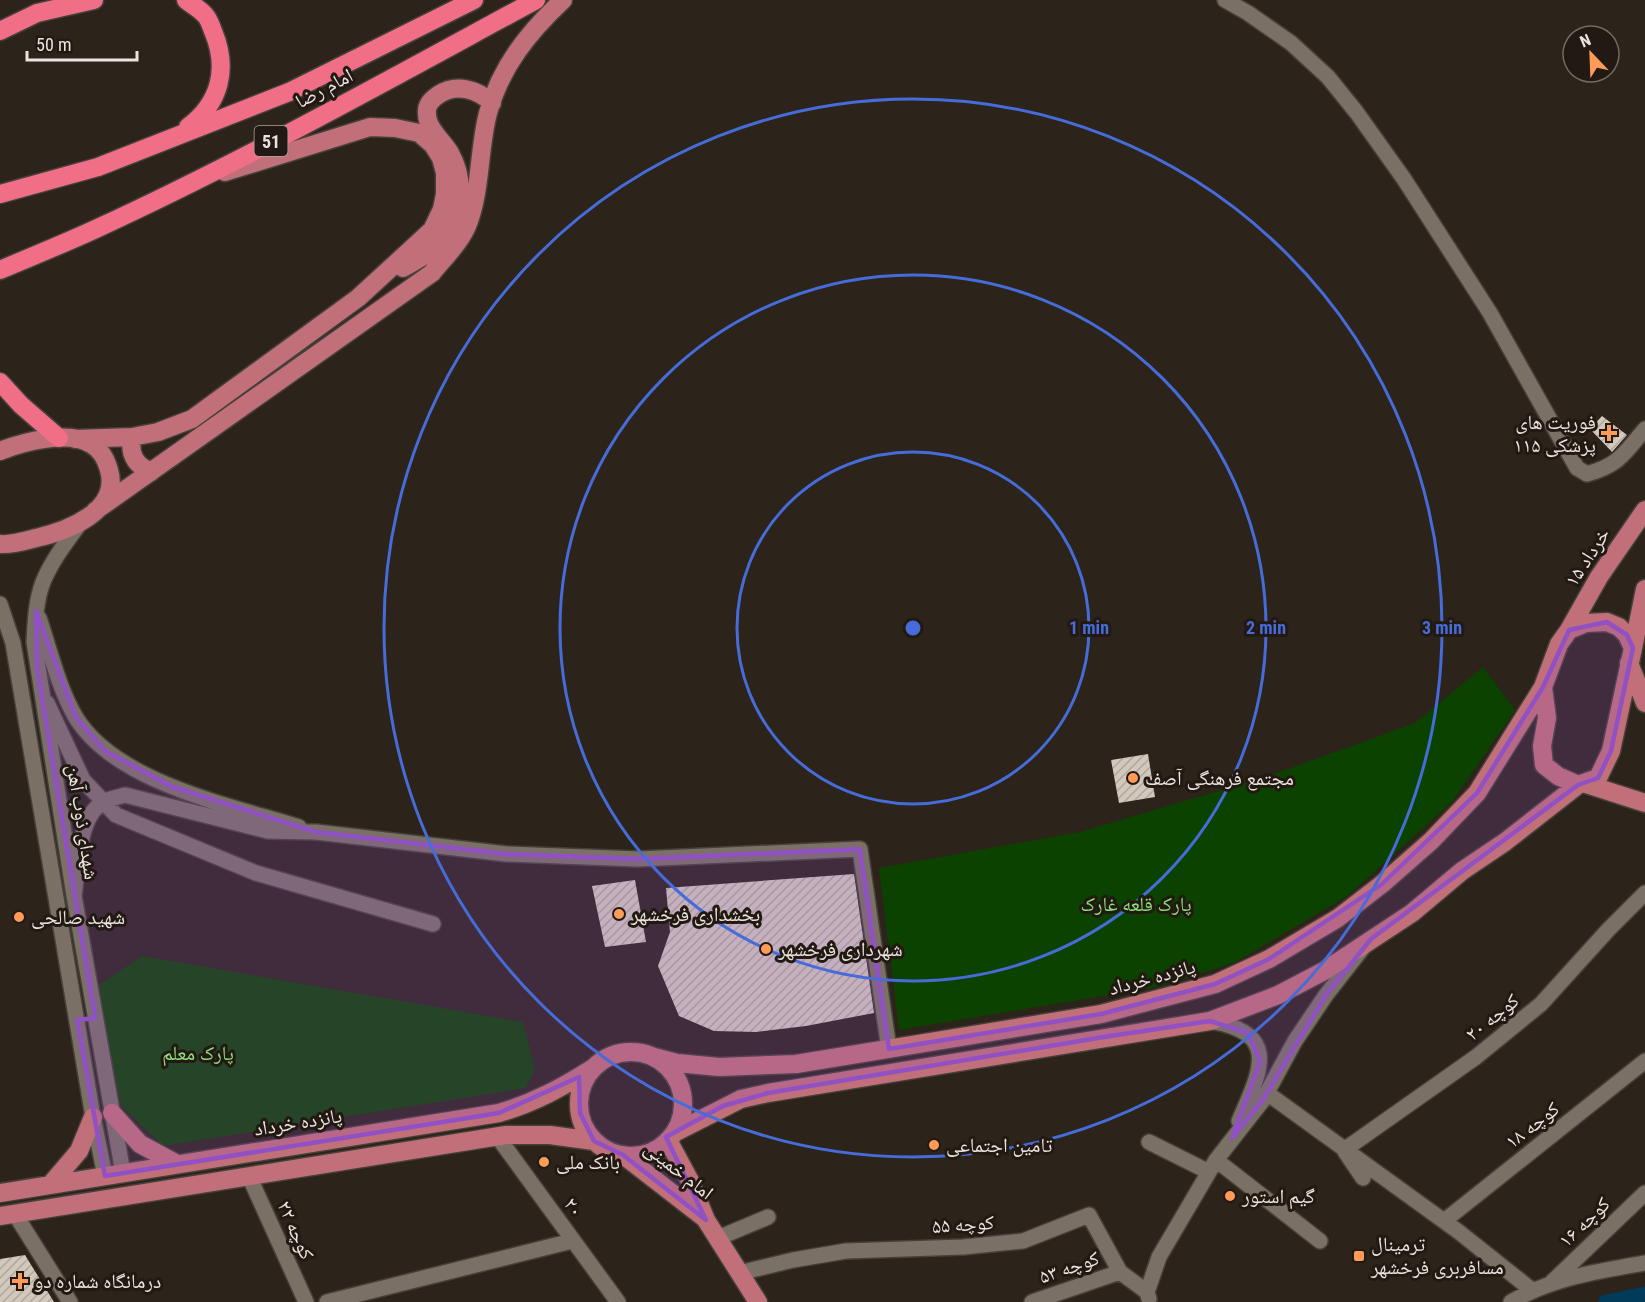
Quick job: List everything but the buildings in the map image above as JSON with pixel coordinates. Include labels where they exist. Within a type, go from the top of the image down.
[{"type":"highway","points":[[0,31],[37,13],[94,0]]},
{"type":"highway","points":[[176,136],[199,118],[215,96],[221,72],[219,44],[207,16],[186,0]]},
{"type":"highway","name":"امام رضا","points":[[0,194],[98,166],[289,92],[474,0]]},
{"type":"highway","name":"امام رضا","points":[[0,270],[100,227],[191,182],[536,0]]},
{"type":"highway","points":[[0,382],[21,405],[67,438]]},
{"type":"main road","points":[[0,544],[55,534],[88,516],[432,273],[449,253],[469,222],[486,122],[514,54],[537,25],[563,0]]},
{"type":"main road","points":[[0,451],[14,446],[67,438],[132,437],[158,432],[192,419],[358,298],[440,244],[454,222],[459,207],[460,189],[457,171],[450,153],[431,126],[426,114],[430,101],[456,88],[471,90],[483,95],[492,103]]},
{"type":"main road","points":[[191,182],[370,127],[395,128],[419,133],[433,145],[441,158],[445,173],[442,209],[432,230],[358,298]]},
{"type":"main road","points":[[132,437],[132,454],[143,469],[151,472]]},
{"type":"main road","points":[[67,438],[90,443],[99,450],[110,472],[110,486],[106,498],[88,516]]},
{"type":"main road","name":"۱۵ خرداد","points":[[1543,687],[1559,644],[1599,577],[1645,510]]},
{"type":"main road","points":[[671,1137],[681,1113],[681,1091],[671,1071],[654,1057],[638,1053],[622,1053],[606,1058],[593,1068],[584,1081],[579,1097],[580,1113],[585,1128],[594,1141],[608,1150],[623,1155],[639,1155],[655,1150],[671,1137],[741,1099],[1210,1021],[1278,995],[1324,971],[1412,913],[1462,871],[1582,784],[1598,778],[1611,751],[1645,590]]},
{"type":"main road","points":[[1569,630],[1586,623],[1607,622],[1619,627],[1627,635],[1645,703]]},
{"type":"main road","points":[[1543,687],[1547,718],[1542,746],[1544,765],[1558,776],[1645,803]]},
{"type":"main road","name":"پانزده خرداد","points":[[654,1057],[677,1063],[719,1067],[796,1064],[1101,1014],[1215,984],[1269,959],[1338,918],[1382,884],[1431,841],[1477,793],[1543,687]]},
{"type":"main road","name":"پانزده خرداد","points":[[0,1193],[499,1113],[525,1105],[556,1091],[593,1068]]},
{"type":"main road","points":[[112,1113],[140,1144],[177,1164]]},
{"type":"main road","points":[[50,1185],[79,1152],[93,1117]]},
{"type":"main road","points":[[8,1215],[496,1136],[550,1135],[594,1141]]},
{"type":"main road","name":"امام خمینی","points":[[671,1137],[706,1220],[758,1302]]},
{"type":"main road","name":"امام خمینی","points":[[623,1155],[706,1220]]},
{"type":"street","points":[[1225,0],[1291,43],[1328,77],[1357,113],[1404,179],[1490,313],[1577,468],[1587,474],[1609,468],[1625,454],[1645,429]]},
{"type":"street","name":"شهدای ذوب آهن","points":[[88,516],[56,557],[42,583],[36,611],[34,642],[39,687],[112,1113],[114,1175]]},
{"type":"street","name":"شهدای ذوب آهن","points":[[0,604],[13,643],[93,1117],[114,1175]]},
{"type":"street","points":[[36,611],[64,692],[76,717],[105,751],[133,769],[173,787],[316,832]]},
{"type":"street","points":[[39,687],[83,780],[116,815],[256,873],[433,924]]},
{"type":"street","points":[[74,896],[85,822],[98,806],[125,795],[268,831],[316,832],[507,854],[638,859],[860,849],[889,1049]]},
{"type":"street","name":"کوچه ۲۰","points":[[1344,1150],[1476,1057],[1541,1004],[1645,893]]},
{"type":"street","points":[[1148,1297],[1159,1257],[1212,1166],[1267,1093],[1295,1041],[1326,995],[1371,939]]},
{"type":"street","points":[[77,1020],[95,1018]]},
{"type":"street","points":[[1210,1021],[1241,1029],[1253,1039],[1258,1049],[1260,1060],[1258,1077],[1232,1138]]},
{"type":"street","name":"کوچه ۱۸","points":[[1444,1221],[1645,1062]]},
{"type":"street","points":[[1267,1093],[1444,1221],[1533,1291]]},
{"type":"street","name":"۲۰","points":[[496,1136],[618,1302]]},
{"type":"street","points":[[1149,1142],[1212,1166],[1320,1241]]},
{"type":"street","points":[[1344,1150],[1363,1178]]},
{"type":"street","name":"کوچه ۲۲","points":[[249,1176],[306,1302]]},
{"type":"street","name":"کوچه ۱۶","points":[[1552,1282],[1645,1193]]},
{"type":"street","points":[[8,1215],[70,1302]]},
{"type":"street","name":"کوچه ۵۵","points":[[739,1273],[793,1260],[846,1251],[963,1247],[1023,1241],[1089,1215],[1120,1272],[1148,1297]]},
{"type":"street","points":[[718,1238],[768,1217]]},
{"type":"street","points":[[327,1302],[572,1241]]},
{"type":"street","points":[[1511,1302],[1552,1282],[1645,1263]]},
{"type":"street","name":"کوچه ۵۳","points":[[1032,1302],[1120,1272]]},
{"type":"highlighted area","points":[[36,611],[76,717],[105,751],[173,787],[316,832],[507,854],[638,859],[860,849],[889,1049],[1101,1014],[1215,984],[1269,959],[1382,884],[1477,793],[1543,687],[1569,630],[1607,622],[1627,635],[1633,648],[1611,751],[1598,778],[1578,785],[1371,939],[1326,995],[1263,1100],[1232,1138],[1260,1061],[1248,1033],[1210,1021],[1104,1037],[768,1093],[723,1106],[666,1137],[706,1220],[623,1155],[594,1141],[580,1113],[579,1077],[499,1113],[105,1176],[77,1020],[95,1018],[37,668]]},
{"type":"green space","name":"پارک قلعه غارک","points":[[1483,667],[1515,710],[1452,802],[1347,896],[1236,962],[1157,987],[899,1030],[879,868],[1080,832],[1266,777],[1415,723]]},
{"type":"green space","name":"پارک معلم","points":[[142,956],[523,1022],[535,1069],[526,1088],[163,1146],[121,1106],[97,986]]},
{"type":"waterway","points":[[1606,1302],[1645,1294]]},
{"type":"place","name":"فوریت های پزشکی ۱۱۵","points":[[1609,433]]},
{"type":"place","name":"مجتمع فرهنگی آصف","points":[[1133,778]]},
{"type":"place","name":"بخشداری فرخشهر","points":[[619,914]]},
{"type":"place","name":"شهید صالحی","points":[[19,917]]},
{"type":"place","name":"شهرداری فرخشهر","points":[[766,949]]},
{"type":"place","name":"تامین اجتماعی","points":[[934,1145]]},
{"type":"place","name":"بانک ملی","points":[[544,1162]]},
{"type":"place","name":"گیم استور","points":[[1230,1196]]},
{"type":"place","name":"ترمینال مسافربری فرخشهر","points":[[1359,1256]]},
{"type":"place","name":"درمانگاه شماره دو","points":[[20,1281]]}]
